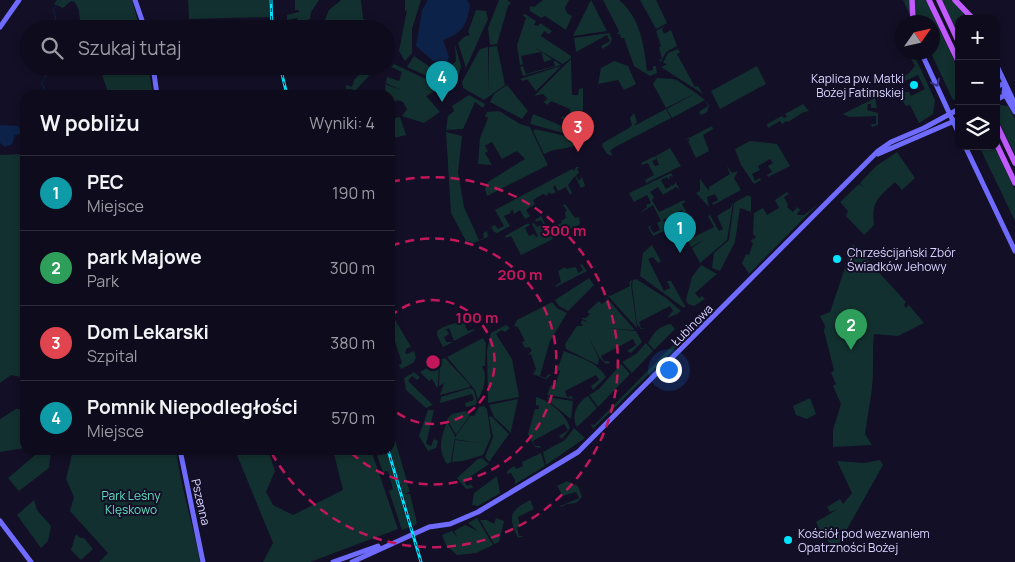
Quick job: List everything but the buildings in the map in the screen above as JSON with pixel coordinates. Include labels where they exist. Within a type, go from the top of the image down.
[{"type":"main road","points":[[912,0],[913,15]]},
{"type":"main road","points":[[929,0],[958,60]]},
{"type":"main road","points":[[939,0],[955,34]]},
{"type":"main road","points":[[956,0],[969,15]]},
{"type":"main road","points":[[1000,131],[1015,163]]},
{"type":"main road","points":[[999,150],[1015,183]]},
{"type":"street","points":[[0,27],[19,0]]},
{"type":"street","points":[[135,0],[142,20]]},
{"type":"street","points":[[925,60],[950,114],[955,119]]},
{"type":"street","points":[[1000,72],[1015,112]]},
{"type":"street","points":[[155,75],[156,90]]},
{"type":"street","points":[[1000,85],[1005,83]]},
{"type":"street","points":[[1000,98],[1007,94]]},
{"type":"street","points":[[1007,94],[1015,104]]},
{"type":"street","name":"Łubinowa","points":[[393,542],[429,528],[450,524],[482,511],[564,462],[586,446],[876,155],[891,142],[924,128],[955,111]]},
{"type":"street","name":"Łubinowa","points":[[876,155],[955,122]]},
{"type":"street","points":[[968,150],[1015,251]]},
{"type":"street","name":"Pszenna","points":[[181,455],[204,561]]},
{"type":"street","points":[[0,521],[31,562]]},
{"type":"street","points":[[333,562],[393,542]]},
{"type":"street","points":[[352,562],[393,542]]},
{"type":"green space","points":[[57,0],[132,0],[138,20],[80,20],[75,2],[71,1],[63,8],[54,4]]},
{"type":"green space","points":[[188,0],[269,0],[270,17],[189,19]]},
{"type":"green space","points":[[295,0],[319,0],[311,12],[310,19],[297,20],[297,18],[287,20],[287,15],[299,12],[299,10],[295,10]]},
{"type":"green space","points":[[341,0],[361,0],[363,19],[366,20],[325,20],[329,10]]},
{"type":"green space","points":[[405,0],[421,0],[412,29],[412,53],[405,61],[399,51],[407,10],[405,12]]},
{"type":"green space","points":[[499,0],[507,0],[511,3],[508,6],[497,44],[490,45],[488,28]]},
{"type":"green space","points":[[543,0],[569,0],[565,8],[567,13],[572,16],[566,30],[545,16],[541,18],[530,11],[530,6],[534,7]]},
{"type":"green space","points":[[591,0],[607,31],[573,36]]},
{"type":"green space","points":[[603,0],[619,0],[632,15],[640,32],[647,71],[653,70],[653,66],[656,66],[657,73],[650,76],[634,66],[624,38],[617,34],[619,31]]},
{"type":"green space","points":[[640,0],[656,0],[667,23],[656,29]]},
{"type":"green space","points":[[903,0],[926,0],[933,15],[910,15]]},
{"type":"green space","points":[[942,0],[953,0],[964,12],[964,15],[955,15],[955,28]]},
{"type":"green space","points":[[476,10],[486,11],[488,19],[466,68],[458,43],[464,37],[470,35],[468,32]]},
{"type":"green space","points":[[525,14],[536,21],[534,25],[538,26],[540,23],[552,31],[549,34],[544,31],[541,36],[571,56],[571,58],[563,64],[534,47],[552,59],[544,62],[541,52],[521,56],[523,64],[520,65],[517,45],[526,18],[522,15]]},
{"type":"green space","points":[[665,26],[662,29],[664,34],[671,30],[677,46],[666,52],[661,62],[659,60],[662,59],[659,47],[661,46],[656,31]]},
{"type":"green space","points":[[940,30],[955,62],[955,100],[953,100],[934,60],[940,60]]},
{"type":"green space","points":[[609,33],[612,39],[610,44],[603,49],[601,46],[610,41],[607,35],[576,52],[574,38]]},
{"type":"green space","points":[[455,45],[461,66],[457,83],[451,87],[407,67],[414,56],[430,67],[447,70],[456,61]]},
{"type":"green space","points":[[497,46],[505,85],[484,100],[463,88],[462,82],[480,49],[488,47],[488,94],[489,47]]},
{"type":"green space","points":[[678,49],[680,52],[677,54],[695,87],[698,86],[703,94],[661,67],[667,64],[663,63],[668,53]]},
{"type":"green space","points":[[571,59],[572,95],[578,95],[579,89],[583,88],[583,110],[576,117],[570,115],[570,109],[551,101],[547,105],[543,101],[546,101],[547,98],[543,94],[534,96]]},
{"type":"green space","points":[[553,60],[561,65],[523,76],[520,67],[523,66],[526,74],[555,66]]},
{"type":"green space","points":[[912,60],[916,60],[935,100],[933,114],[919,123],[910,105],[906,106],[902,100],[905,92],[909,92],[911,96],[925,89],[918,75],[905,81],[901,78],[908,74],[915,66]]},
{"type":"green space","points":[[614,61],[628,66],[636,84],[624,90],[618,80],[598,84],[601,68]]},
{"type":"green space","points":[[395,64],[447,89],[439,94],[435,91],[426,96],[440,112],[424,123],[402,116],[407,109],[403,102],[398,100],[395,102],[395,90],[386,90],[385,84],[403,91],[386,83],[387,77],[399,81],[402,72],[395,69]]},
{"type":"green space","points":[[561,66],[536,91],[527,79],[523,81],[520,79]]},
{"type":"green space","points":[[757,66],[766,84],[720,109],[711,91]]},
{"type":"green space","points":[[102,75],[150,75],[152,90],[107,90]]},
{"type":"green space","points":[[359,75],[370,75],[356,90],[346,89],[346,85],[352,87],[354,80]]},
{"type":"green space","points":[[657,78],[674,79],[675,82],[675,79],[696,93],[666,108],[653,84]]},
{"type":"green space","points":[[507,85],[528,111],[522,119],[490,102],[494,94]]},
{"type":"green space","points":[[696,93],[705,100],[672,118],[667,109]]},
{"type":"green space","points":[[469,95],[485,104],[483,108],[475,102],[463,129],[446,130],[448,116],[454,111],[452,106]]},
{"type":"green space","points":[[875,98],[877,108],[871,108],[871,104],[868,104],[867,110],[878,113],[878,125],[872,127],[871,124],[876,124],[876,116],[849,117],[843,114]]},
{"type":"green space","points":[[705,100],[709,106],[707,112],[701,115],[699,112],[708,106]]},
{"type":"green space","points":[[803,104],[809,111],[788,122],[782,124],[780,121],[768,128],[767,124],[782,116],[784,118],[787,117],[785,114]]},
{"type":"green space","points":[[1000,105],[1008,106],[1015,119],[1015,155],[1000,123]]},
{"type":"green space","points":[[666,109],[671,118],[615,147],[610,151],[613,156],[607,154],[602,146],[603,143],[629,128],[632,125],[630,118],[634,113],[637,122],[634,126]]},
{"type":"green space","points":[[499,111],[520,124],[530,127],[548,165],[487,196],[485,189],[488,182],[525,159],[517,151],[502,159],[492,142],[485,146],[488,151],[485,153],[492,165],[478,164],[480,138],[488,118],[485,116],[487,112]]},
{"type":"green space","points":[[533,114],[562,126],[564,120],[561,118],[563,116],[578,137],[530,124]]},
{"type":"green space","points":[[400,117],[406,135],[395,138],[395,118]]},
{"type":"green space","points":[[712,126],[713,129],[703,135],[709,151],[696,158],[688,141],[690,141],[689,139],[685,140]]},
{"type":"green space","points":[[535,129],[583,140],[573,146],[544,154],[533,131]]},
{"type":"green space","points":[[446,132],[462,136],[458,172],[464,207],[479,240],[484,238],[483,233],[487,231],[488,237],[471,244],[470,241],[467,243],[451,213]]},
{"type":"green space","points":[[750,141],[777,144],[790,166],[768,177],[767,175],[772,172],[768,166],[773,163],[770,159],[758,166],[760,170],[752,174],[755,181],[760,178],[761,180],[754,184],[741,165],[735,149]]},
{"type":"green space","points":[[670,148],[681,166],[646,183],[645,180],[654,175],[648,163],[642,165],[641,163],[655,156],[657,159],[656,156]],"holes":[[[657,159],[659,165],[655,166],[652,161]]]},
{"type":"green space","points":[[981,150],[996,150],[1015,190],[1015,221]]},
{"type":"green space","points":[[897,152],[915,178],[902,190],[895,182],[877,200],[873,217],[874,225],[864,235],[846,216],[848,211],[840,202],[859,184],[863,187],[860,183],[876,166]]},
{"type":"green space","points":[[20,154],[20,377],[11,375],[0,383],[0,155]]},
{"type":"green space","points":[[727,166],[732,173],[738,171],[734,178],[741,190],[713,205],[712,203],[718,200],[715,194],[707,197],[709,207],[696,193],[700,191],[700,179],[709,191],[709,187],[730,174]]},
{"type":"green space","points":[[576,167],[580,167],[577,169],[579,172],[576,176],[579,181],[582,177],[585,186],[581,188],[575,176],[568,185],[572,193],[570,195],[566,187],[558,191],[555,185],[553,187],[556,193],[551,194],[549,192],[547,196],[543,194],[533,200],[535,204],[526,210],[530,216],[525,219],[520,210],[514,214],[513,210],[510,211],[511,213],[504,216],[510,226],[497,233],[494,232],[491,227],[495,225],[498,229],[504,226],[495,210],[572,169],[574,171]]},
{"type":"green space","points":[[671,173],[673,177],[670,176],[669,180],[667,177],[661,180],[666,189],[671,186],[669,183],[672,186],[675,184],[675,181],[680,190],[676,187],[663,195],[658,187],[650,192],[654,197],[652,200],[659,212],[684,200],[685,202],[682,204],[690,218],[685,220],[682,210],[663,220],[669,228],[664,226],[666,230],[653,236],[648,227],[652,225],[650,228],[654,233],[660,230],[657,223],[661,221],[653,205],[640,213],[647,207],[646,205],[651,203],[647,195],[634,202],[629,193]]},
{"type":"green space","points":[[787,192],[789,194],[784,197],[788,205],[787,207],[793,212],[797,207],[800,210],[798,215],[804,215],[818,204],[749,274],[742,263],[746,254],[749,255],[753,243],[750,241],[753,240],[751,238],[754,239],[756,236],[753,235],[754,213],[763,208],[767,215],[779,208],[775,200]]},
{"type":"green space","points":[[748,195],[751,197],[751,212],[740,208],[735,242],[720,271],[712,268],[714,253],[729,240],[734,203]]},
{"type":"green space","points":[[733,203],[727,240],[700,263],[692,248],[704,240],[691,247],[682,230],[684,228],[690,239],[714,227],[708,216],[710,215],[719,231],[723,229],[717,216],[730,208]]},
{"type":"green space","points":[[565,204],[575,218],[579,217],[580,224],[564,233],[561,229],[551,232],[549,227],[562,223],[561,221],[566,218],[565,212],[567,211],[563,205]]},
{"type":"green space","points":[[541,216],[553,239],[521,255],[511,236],[506,238],[505,236],[528,223],[530,225],[525,228],[529,236],[534,234],[536,237],[538,236],[532,224],[534,223],[537,227],[543,224],[541,220],[536,222],[535,220]]},
{"type":"green space","points":[[853,244],[906,302],[904,305],[906,308],[909,305],[924,323],[898,336],[874,334],[872,388],[865,434],[872,445],[833,447],[833,430],[841,404],[833,386],[836,384],[831,373],[834,370],[824,331],[825,326],[820,316],[830,312]]},
{"type":"green space","points":[[652,245],[661,261],[658,263],[653,257],[648,259],[664,291],[670,288],[667,281],[671,281],[685,306],[684,308],[640,276],[643,253]]},
{"type":"green space","points":[[582,264],[587,271],[555,286],[561,282],[558,271],[565,267],[566,269],[576,267],[578,273],[583,270],[580,265]]},
{"type":"green space","points":[[701,265],[717,274],[695,293],[699,298],[702,296],[705,299],[694,306],[688,304],[686,300],[692,277]]},
{"type":"green space","points":[[589,278],[594,285],[568,311],[559,306],[555,300]]},
{"type":"green space","points":[[636,279],[666,298],[681,311],[667,318],[673,311],[670,306],[639,322],[641,328],[645,328],[641,329],[637,324],[632,285],[633,280]]},
{"type":"green space","points":[[632,280],[631,285],[637,328],[607,295],[610,296],[630,286],[629,282]]},
{"type":"green space","points":[[605,296],[635,330],[604,328],[636,331],[642,342],[631,353],[627,351],[636,345],[633,339],[601,356],[604,361],[610,363],[606,364],[599,357],[588,336],[599,359],[598,365],[566,349],[565,344],[577,326],[583,326],[582,320],[589,323],[581,318],[586,318],[590,314],[587,312],[599,301],[602,304],[607,300]]},
{"type":"green space","points":[[552,302],[557,308],[567,313],[550,341],[540,376],[546,378],[548,374],[551,375],[546,379],[533,374],[536,369],[531,354],[528,355],[532,350],[529,347],[525,348],[522,342],[525,341],[518,327],[514,326],[517,320]]},
{"type":"green space","points":[[466,319],[468,324],[465,326],[468,331],[475,330],[454,341],[449,328],[443,331],[447,330],[449,334],[444,337],[446,342],[453,342],[443,347],[437,331]]},
{"type":"green space","points":[[395,320],[411,347],[407,348],[405,353],[414,351],[416,358],[413,363],[401,369],[399,365],[402,363],[395,341]]},
{"type":"green space","points":[[671,324],[675,329],[654,350],[648,343],[656,331]]},
{"type":"green space","points":[[506,325],[510,328],[505,332],[501,329],[504,332],[501,330],[496,334],[512,359],[519,397],[488,403],[487,350],[491,333]]},
{"type":"green space","points":[[680,334],[689,335],[593,429],[591,424],[594,425],[682,336]]},
{"type":"green space","points":[[483,338],[486,343],[485,366],[482,366],[485,379],[478,400],[475,390],[447,357]]},
{"type":"green space","points":[[646,343],[653,351],[632,373],[622,362],[636,354]]},
{"type":"green space","points":[[564,351],[598,367],[606,377],[593,390],[591,386],[599,380],[596,375],[565,391],[567,397],[572,396],[573,399],[547,395],[551,385],[555,386],[560,371],[557,370]]},
{"type":"green space","points":[[445,358],[470,387],[440,395],[444,383],[439,386],[440,360]]},
{"type":"green space","points":[[439,361],[437,388],[432,379],[429,381],[420,372]]},
{"type":"green space","points":[[621,364],[630,374],[598,407],[589,395],[599,389]]},
{"type":"green space","points":[[414,372],[420,377],[417,380],[412,376],[408,381],[433,405],[426,408],[406,390],[404,378]]},
{"type":"green space","points":[[470,388],[474,390],[477,402],[475,405],[466,407],[465,403],[474,400],[472,394],[440,403],[441,397]]},
{"type":"green space","points":[[588,396],[597,408],[577,427],[574,418],[576,409]]},
{"type":"green space","points":[[536,397],[546,401],[556,409],[565,418],[570,428],[562,439],[559,436],[568,430],[564,424],[533,441],[535,446],[540,446],[541,448],[535,447],[528,434],[535,409],[539,409],[539,406],[536,405]]},
{"type":"green space","points":[[547,397],[573,401],[571,419],[551,403]]},
{"type":"green space","points":[[810,398],[816,414],[807,419],[796,415],[793,406]]},
{"type":"green space","points":[[518,399],[511,433],[494,417],[489,405]]},
{"type":"green space","points":[[484,406],[487,409],[491,437],[483,455],[452,462],[455,440],[480,443],[454,439],[470,416],[474,416],[479,407]]},
{"type":"green space","points":[[16,409],[20,410],[20,449],[0,452],[0,419]]},
{"type":"green space","points":[[428,410],[434,410],[426,444],[431,446],[434,439],[438,441],[436,448],[428,451],[419,436]]},
{"type":"green space","points":[[465,411],[470,415],[456,435],[447,419],[452,414]]},
{"type":"green space","points":[[491,416],[509,434],[489,462],[485,457],[493,437],[489,417]]},
{"type":"green space","points":[[447,422],[455,436],[451,462],[447,464],[442,454],[441,443]]},
{"type":"green space","points":[[574,428],[585,438],[546,465],[543,452],[565,440]]},
{"type":"green space","points":[[395,440],[410,492],[404,494],[410,494],[417,523],[413,527],[391,455],[395,455]]},
{"type":"green space","points":[[541,453],[545,466],[515,484],[511,473],[507,474],[507,471],[514,466],[516,469],[523,466],[522,462]]},
{"type":"green space","points":[[35,455],[50,455],[49,468],[19,491],[8,478]]},
{"type":"green space","name":"Park Leśny Klęskowo","points":[[72,455],[177,455],[200,562],[99,562],[108,553],[70,511],[74,497],[66,479]]},
{"type":"green space","points":[[237,455],[270,455],[275,471],[266,492],[273,505],[293,515],[343,490],[334,455],[373,455],[398,529],[310,562],[263,562],[273,543]]},
{"type":"green space","points":[[377,455],[387,455],[409,528],[402,530],[389,491],[393,489],[388,471],[383,472]]},
{"type":"green space","points":[[482,458],[489,464],[464,481],[467,486],[471,484],[473,488],[466,489],[457,478],[478,459]]},
{"type":"green space","points":[[880,460],[883,465],[837,547],[833,547],[821,533],[816,522],[838,509],[830,512],[827,507],[840,499],[843,504],[852,493],[837,461],[864,463]]},
{"type":"green space","points":[[497,476],[500,493],[478,506],[472,505],[474,493]]},
{"type":"green space","points":[[567,481],[578,486],[582,497],[576,503],[561,507],[560,506],[579,498],[576,492],[563,496],[557,486]]},
{"type":"green space","points":[[34,500],[37,510],[51,526],[48,541],[41,548],[17,515]]},
{"type":"green space","points":[[530,500],[534,509],[518,517],[520,526],[517,528],[519,536],[524,536],[518,538],[513,525],[512,515],[514,511]]},
{"type":"green space","points":[[477,518],[493,545],[476,553],[457,555],[446,545],[442,535],[452,531],[458,538],[454,531],[465,525],[478,531],[468,523]]},
{"type":"green space","points":[[496,518],[504,521],[499,542],[494,544],[480,520],[487,520],[494,524]]},
{"type":"green space","points":[[76,534],[80,538],[84,538],[93,549],[81,560],[71,550]]},
{"type":"water","points":[[428,0],[467,0],[470,5],[467,18],[460,31],[443,40],[449,57],[447,63],[433,61],[416,46],[422,10]]},
{"type":"water","points":[[0,125],[19,126],[20,134],[15,135],[12,144],[5,147],[0,143]]},
{"type":"waterway","points":[[54,20],[56,18],[53,9],[61,0]]},
{"type":"waterway","points":[[45,90],[42,83],[46,75]]},
{"type":"railway","points":[[271,0],[272,20]]},
{"type":"railway","points":[[282,75],[286,90]]},
{"type":"railway","points":[[389,455],[421,562]]},
{"type":"place","name":"Kaplica pw. Matki Bożej Fatimskiej","points":[[914,85]]},
{"type":"place","name":"Pomnik Niepodległości","points":[[442,102]]},
{"type":"place","name":"Dom Lekarski","points":[[578,152]]},
{"type":"place","name":"PEC","points":[[680,253]]},
{"type":"place","name":"Chrześcijański Zbór Świadków Jehowy","points":[[837,259]]},
{"type":"place","name":"park Majowe","points":[[851,350]]},
{"type":"place","name":"Kościół pod wezwaniem Opatrzności Bożej","points":[[788,540]]}]
